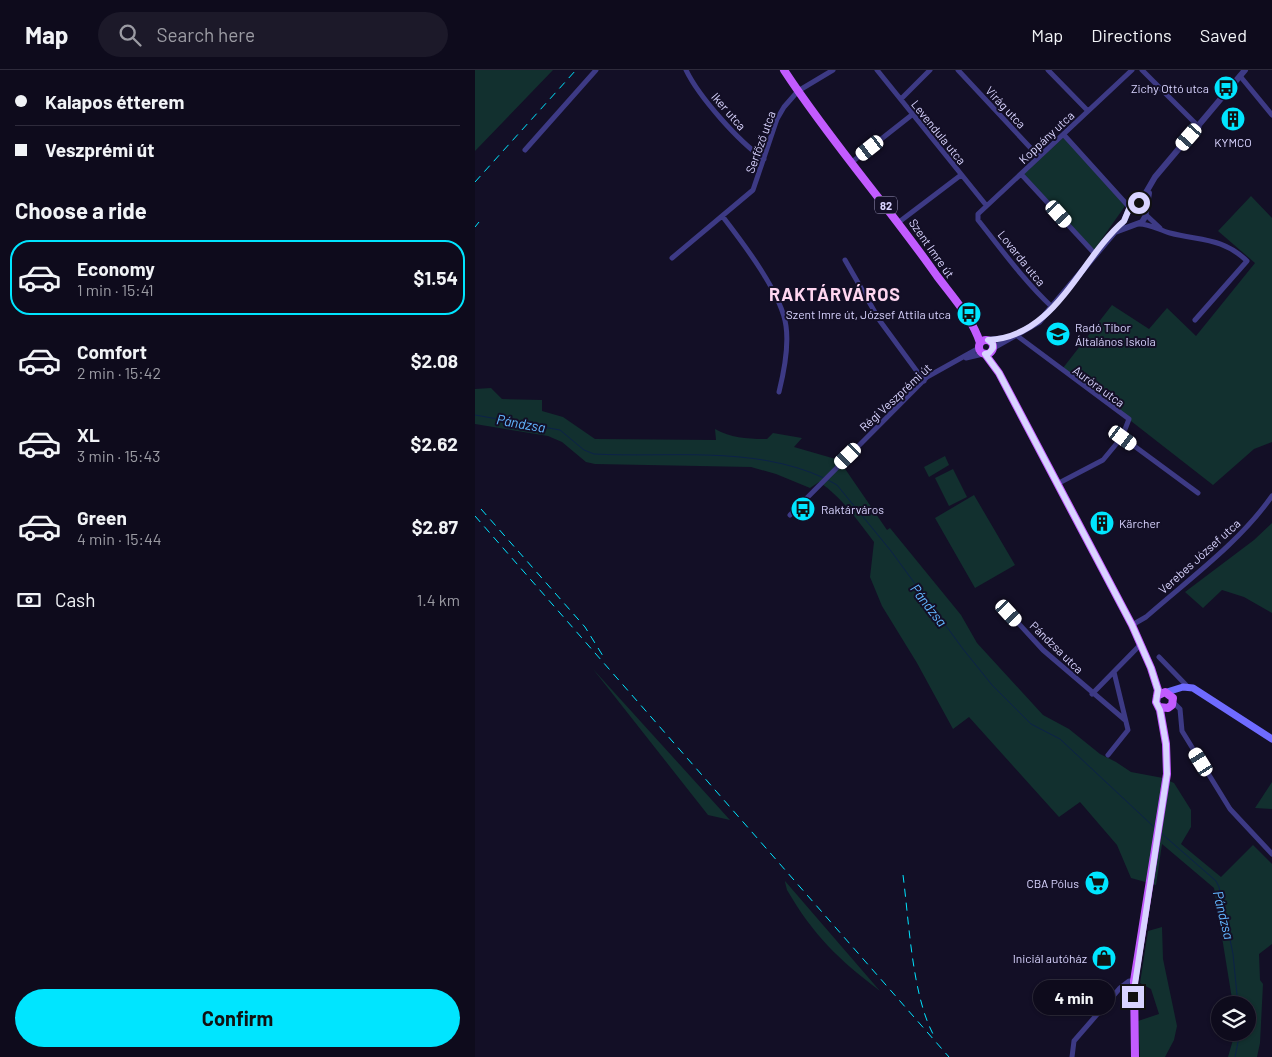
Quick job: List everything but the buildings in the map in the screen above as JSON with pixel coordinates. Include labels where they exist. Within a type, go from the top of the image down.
[{"type":"main road","name":"Szent Imre út","points":[[784,70],[798,91],[899,222],[970,321],[986,347],[1132,625],[1151,668],[1157,686],[1157,696]]},
{"type":"main road","name":"Szent Imre út","points":[[1151,668],[1169,700]]},
{"type":"main road","points":[[1159,707],[1187,686],[1197,690],[1272,739]]},
{"type":"main road","points":[[1157,696],[1169,700]]},
{"type":"main road","name":"82","points":[[1157,696],[1156,702],[1159,707],[1166,744]]},
{"type":"main road","name":"82","points":[[1135,1057],[1133,1025],[1134,982],[1167,774],[1164,717],[1169,700]]},
{"type":"street","points":[[525,150],[596,70]]},
{"type":"street","name":"Iker utca","points":[[687,70],[700,93],[751,150],[764,159]]},
{"type":"street","points":[[798,91],[833,70]]},
{"type":"street","name":"Levendula utca","points":[[877,70],[986,206]]},
{"type":"street","points":[[901,100],[930,70]]},
{"type":"street","name":"Virág utca","points":[[958,70],[1039,157]]},
{"type":"street","points":[[1048,70],[1088,111]]},
{"type":"street","name":"Koppány utca","points":[[978,220],[979,212],[1132,70]]},
{"type":"street","points":[[1142,70],[1199,126]]},
{"type":"street","points":[[986,347],[1016,335],[1039,322],[1053,308],[1095,254],[1124,221],[1130,209],[1141,201],[1154,180],[1242,72],[1272,114]]},
{"type":"street","name":"Serfőző utca","points":[[672,258],[753,190],[777,119],[798,91]]},
{"type":"street","points":[[852,162],[913,114]]},
{"type":"street","points":[[1064,135],[1130,209],[1129,221],[1167,232],[1213,240],[1227,246],[1247,261],[1195,320]]},
{"type":"street","points":[[1021,174],[1095,254]]},
{"type":"street","points":[[899,222],[961,175]]},
{"type":"street","points":[[1110,236],[1122,228],[1144,220],[1154,180]]},
{"type":"street","points":[[1130,209],[1141,207],[1145,213],[1167,232]]},
{"type":"street","points":[[723,217],[751,253],[784,312],[787,328],[779,392]]},
{"type":"street","name":"Lovarda utca","points":[[978,220],[1031,288],[1053,308]]},
{"type":"street","points":[[845,260],[880,320],[924,381]]},
{"type":"street","name":"Auróra utca","points":[[1016,335],[1129,419],[1123,438]]},
{"type":"street","name":"Régi Veszprémi út","points":[[790,515],[924,381],[953,362],[986,347]]},
{"type":"street","points":[[1057,484],[1103,460],[1123,438],[1198,493]]},
{"type":"street","name":"Verebes József utca","points":[[1132,625],[1146,617],[1237,536],[1259,515],[1272,496]]},
{"type":"street","name":"Pándzsa utca","points":[[1009,613],[1043,650],[1092,694],[1125,720]]},
{"type":"street","points":[[1092,694],[1141,644]]},
{"type":"street","points":[[1159,657],[1187,686]]},
{"type":"street","points":[[1108,755],[1128,730],[1114,672]]},
{"type":"street","points":[[1169,700],[1177,712],[1182,731],[1230,809],[1272,854]]},
{"type":"street","points":[[1072,1057],[1074,1040],[1120,988],[1129,981],[1134,982]]},
{"type":"green space","points":[[475,70],[553,70],[475,151]]},
{"type":"green space","points":[[1064,137],[1125,206],[1094,250],[1024,174]]},
{"type":"green space","points":[[1251,196],[1272,218],[1272,442],[1254,449],[1213,485],[1063,368],[1112,305],[1149,329],[1167,308],[1196,336],[1255,263],[1218,231]]},
{"type":"green space","points":[[491,388],[502,399],[542,400],[542,411],[563,417],[595,439],[716,440],[715,429],[734,436],[753,439],[767,439],[773,433],[802,438],[794,447],[839,460],[887,530],[890,528],[961,615],[977,643],[1043,715],[1069,729],[1100,754],[1131,772],[1163,778],[1174,783],[1191,810],[1191,827],[1181,844],[1221,877],[1253,845],[1272,864],[1272,944],[1259,954],[1260,980],[1263,984],[1260,1043],[1257,1057],[1228,1057],[1233,1041],[1256,1041],[1256,996],[1232,996],[1214,888],[1162,844],[1156,885],[1131,878],[1117,845],[1080,802],[1059,817],[969,717],[953,729],[917,663],[882,606],[870,577],[874,542],[849,509],[827,488],[819,482],[810,488],[776,474],[751,467],[595,464],[586,462],[562,442],[548,436],[475,424],[475,389]]},
{"type":"green space","points":[[945,456],[949,465],[929,477],[924,467]]},
{"type":"green space","points":[[953,469],[967,497],[949,506],[935,478]]},
{"type":"green space","points":[[974,495],[1015,565],[975,588],[935,518]]},
{"type":"green space","points":[[1272,523],[1272,613],[1244,597],[1222,590],[1203,608],[1185,592],[1254,540]]},
{"type":"green space","points":[[593,669],[730,820],[708,815]]},
{"type":"green space","points":[[1272,782],[1272,809],[1255,808]]},
{"type":"green space","points":[[785,881],[880,991],[839,957],[817,934],[787,890]]},
{"type":"green space","points":[[1162,927],[1163,959],[1177,1026],[1174,1040],[1165,1057],[1140,1057],[1138,1021],[1159,1014],[1151,989],[1140,983],[1148,931]]},
{"type":"waterway","name":"Pándzsa","points":[[475,415],[560,430],[584,450],[594,454],[740,457],[769,461],[797,468],[824,478]]},
{"type":"waterway","name":"Pándzsa","points":[[828,480],[837,485],[891,551],[992,685],[1031,724],[1060,739],[1154,827]]},
{"type":"waterway","name":"Pándzsa","points":[[1161,833],[1216,881],[1219,887],[1233,954],[1237,996]]},
{"type":"waterway","name":"Pándzsa","points":[[1235,1057],[1238,1041]]},
{"type":"railway","points":[[475,182],[576,70]]},
{"type":"railway","points":[[475,227],[479,222]]},
{"type":"railway","points":[[481,509],[585,627],[603,656]]},
{"type":"railway","points":[[475,516],[949,1057]]},
{"type":"railway","points":[[903,875],[916,978],[920,999],[933,1034]]},
{"type":"place","name":"Zichy Ottó utca","points":[[1226,88]]},
{"type":"place","name":"KYMCO","points":[[1233,119]]},
{"type":"place","name":"Szent Imre út, József Attila utca","points":[[969,314]]},
{"type":"place","name":"Radó Tibor Általános Iskola","points":[[1058,334]]},
{"type":"place","name":"Raktárváros","points":[[803,509]]},
{"type":"place","name":"Kärcher","points":[[1102,523]]},
{"type":"place","name":"CBA Pólus","points":[[1097,883]]},
{"type":"place","name":"Iniciál autóház","points":[[1104,958]]},
{"type":"district","name":"RAKTÁRVÁROS","points":[[835,294]]},
{"type":"route","points":[[1133,997],[1167,774],[1166,744],[1160,710],[1156,702],[1157,686],[1132,625],[999,373],[985,354],[991,352],[993,348],[993,344],[988,340],[999,340],[1016,335],[1039,322],[1053,308],[1115,229],[1124,221],[1129,209],[1139,203]]}]
